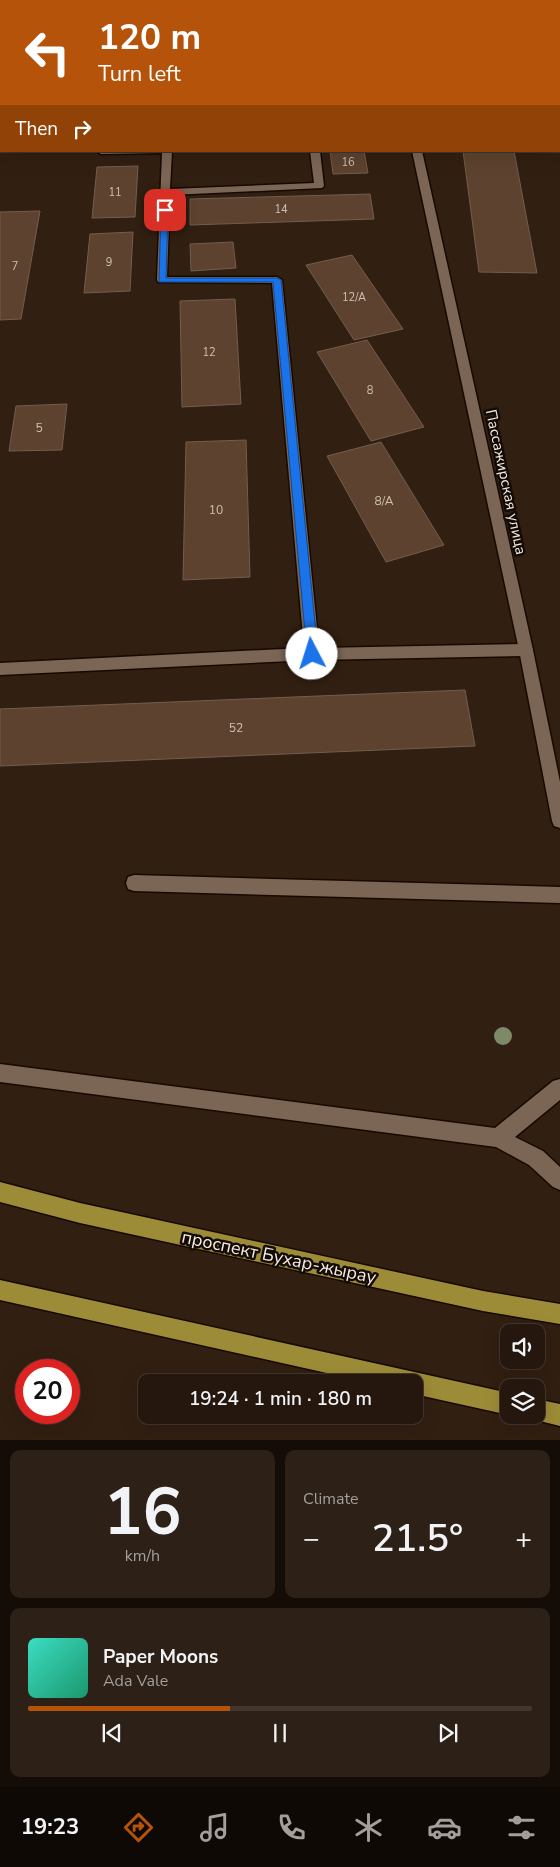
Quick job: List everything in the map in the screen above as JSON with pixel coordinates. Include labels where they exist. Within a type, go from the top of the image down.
[{"type":"main road","name":"проспект Бухар-жырау","points":[[0,1192],[80,1213],[454,1295],[560,1314]]},
{"type":"main road","points":[[0,1290],[374,1374]]},
{"type":"main road","points":[[423,1385],[500,1402]]},
{"type":"main road","points":[[545,1412],[560,1415]]},
{"type":"street","points":[[167,152],[162,280],[277,280],[312,654]]},
{"type":"street","points":[[165,192],[319,186],[315,152]]},
{"type":"street","name":"Пассажирская улица","points":[[417,152],[526,650],[560,821]]},
{"type":"street","points":[[0,669],[312,654],[526,650]]},
{"type":"street","points":[[134,883],[560,895]]},
{"type":"street","points":[[0,1073],[498,1138],[536,1158],[560,1180]]},
{"type":"street","points":[[498,1138],[560,1088]]},
{"type":"building","points":[[330,152],[364,152],[368,173],[333,174]]},
{"type":"building","points":[[463,152],[514,152],[537,273],[479,272]]},
{"type":"building","points":[[138,166],[135,217],[92,218],[97,167]]},
{"type":"building","points":[[370,194],[374,219],[190,225],[190,199]]},
{"type":"building","points":[[40,211],[21,319],[0,320],[0,212]]},
{"type":"building","points":[[133,232],[130,291],[84,293],[90,234]]},
{"type":"building","points":[[233,242],[236,268],[191,271],[190,244]]},
{"type":"building","points":[[352,255],[403,329],[354,340],[306,265]]},
{"type":"building","points":[[235,299],[241,404],[182,407],[180,301]]},
{"type":"building","points":[[367,340],[424,427],[371,441],[317,352]]},
{"type":"building","points":[[67,404],[62,450],[9,451],[16,406]]},
{"type":"building","points":[[246,440],[250,577],[183,580],[186,442]]},
{"type":"building","points":[[381,442],[444,545],[386,562],[327,456]]},
{"type":"building","points":[[465,690],[475,746],[0,766],[0,709]]},
{"type":"route","points":[[165,210],[162,280],[277,280],[312,654]]}]
